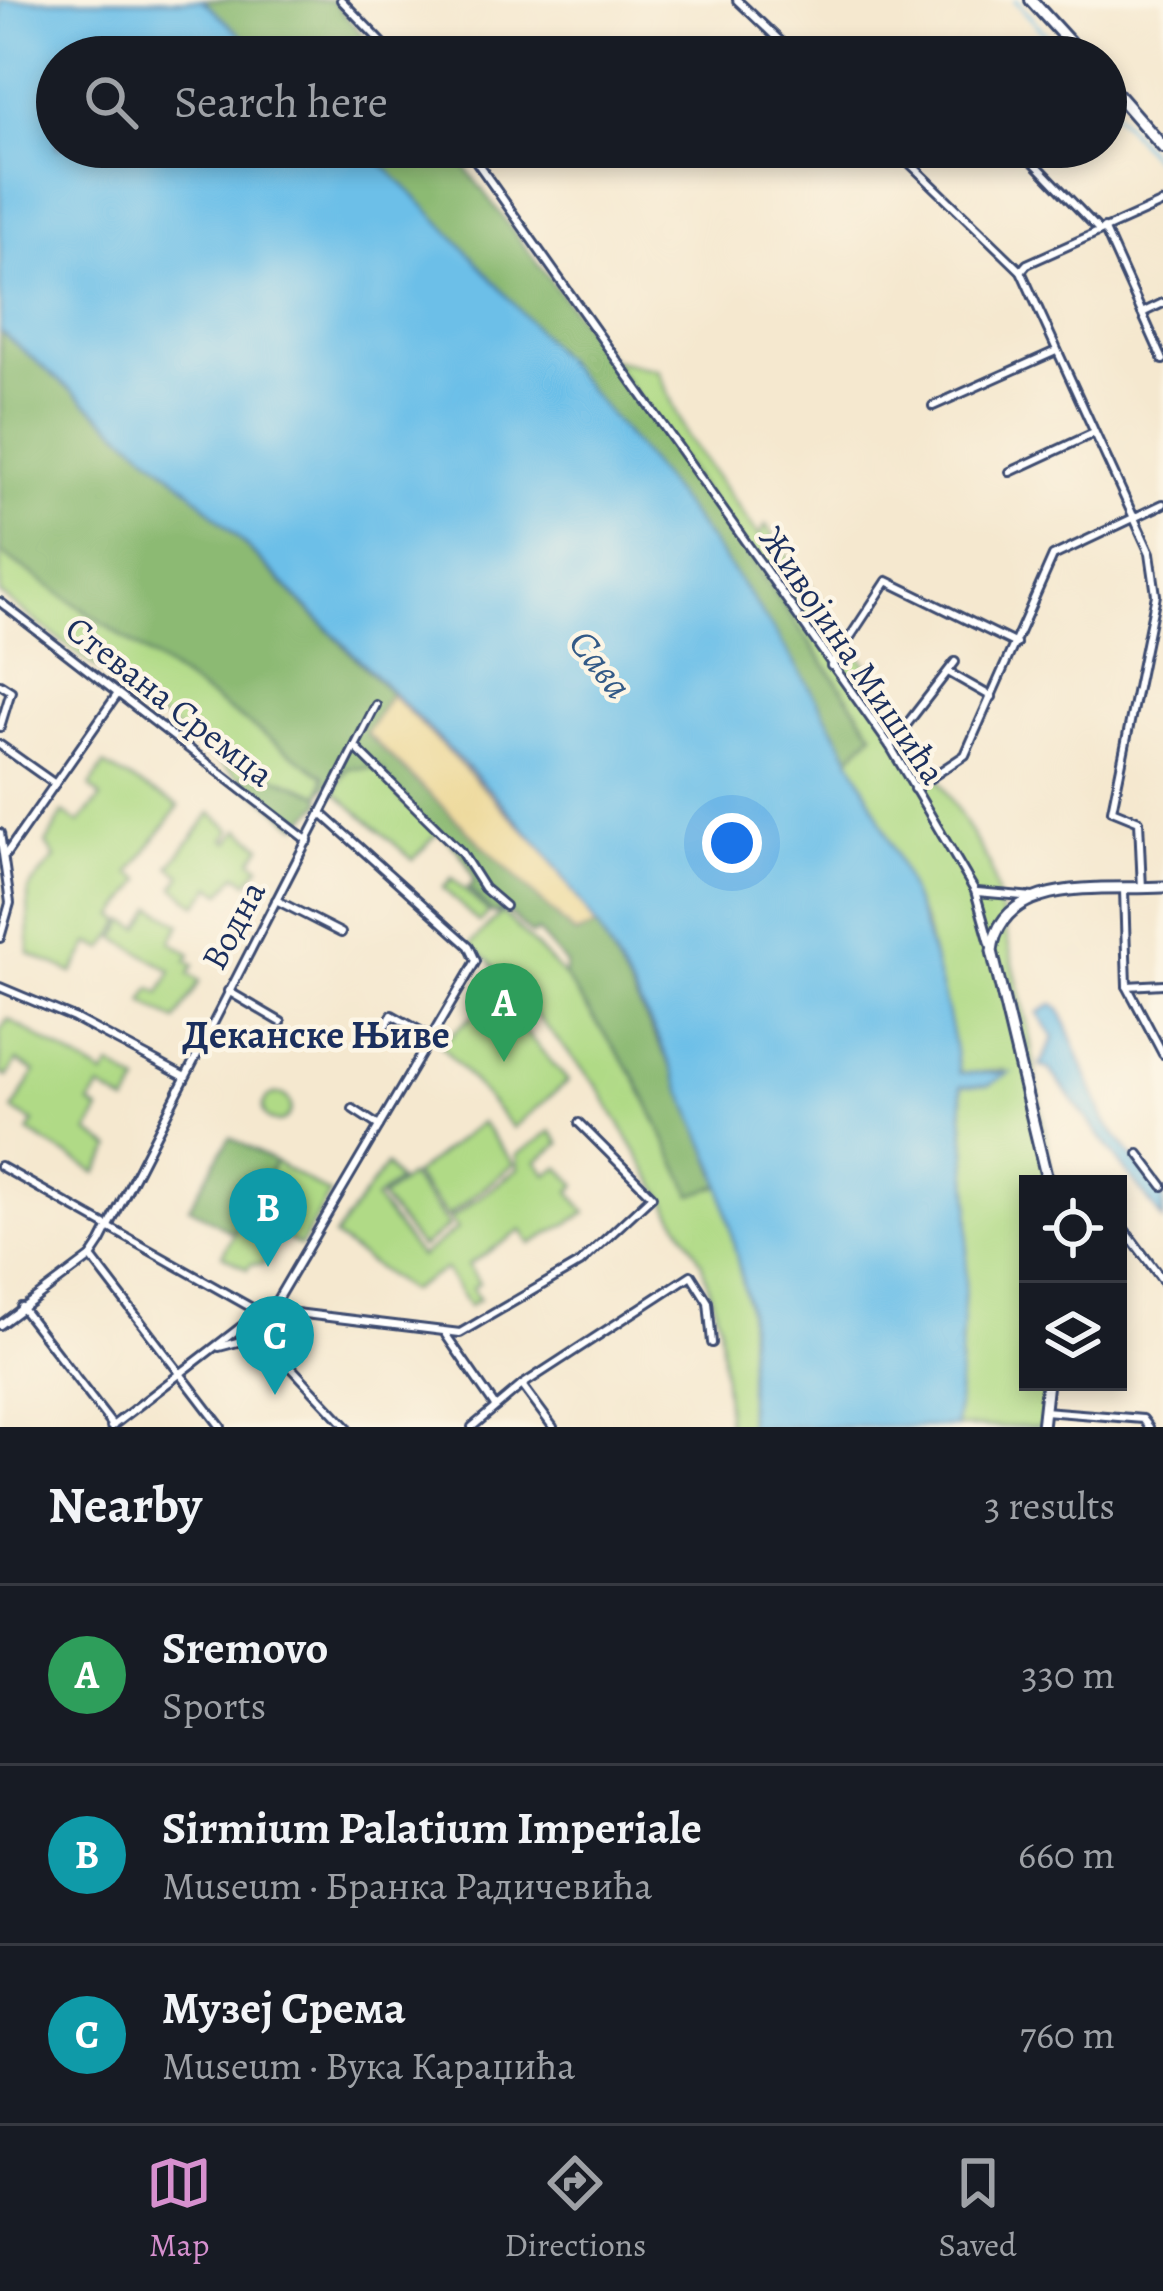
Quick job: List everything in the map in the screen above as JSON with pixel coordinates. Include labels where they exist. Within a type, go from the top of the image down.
[{"type":"main road","points":[[1030,0],[1063,36]]},
{"type":"main road","points":[[1127,106],[1163,147]]},
{"type":"street","points":[[340,0],[375,36]]},
{"type":"street","points":[[736,0],[775,36]]},
{"type":"street","name":"Живојина Мишића","points":[[481,168],[890,746],[975,891],[992,951]]},
{"type":"street","points":[[915,168],[1022,272],[1150,553],[1156,595],[1112,810],[1115,816],[1139,821],[1142,889]]},
{"type":"street","points":[[1040,168],[1102,229],[1163,360]]},
{"type":"street","points":[[1022,272],[1027,264],[1163,202]]},
{"type":"street","points":[[1142,313],[1163,304]]},
{"type":"street","points":[[933,406],[1056,351]]},
{"type":"street","points":[[1010,472],[1094,433]]},
{"type":"street","points":[[914,789],[964,755],[1053,556],[1163,504]]},
{"type":"street","points":[[831,665],[887,581],[1016,644]]},
{"type":"street","name":"Стевана Сремца","points":[[0,602],[308,841]]},
{"type":"street","points":[[890,746],[955,662]]},
{"type":"street","points":[[948,672],[992,698]]},
{"type":"street","points":[[0,684],[11,692],[0,727]]},
{"type":"street","points":[[6,854],[118,694]]},
{"type":"street","name":"Водна","points":[[91,1256],[376,705]]},
{"type":"street","points":[[0,745],[55,784]]},
{"type":"street","points":[[355,747],[461,852],[484,887],[505,906]]},
{"type":"street","points":[[219,1347],[256,1335],[275,1312],[286,1285],[477,958],[321,813]]},
{"type":"street","points":[[0,833],[6,854],[9,916],[0,938]]},
{"type":"street","points":[[975,891],[1033,897],[1163,887]]},
{"type":"street","points":[[1124,890],[1127,986],[1163,1054]]},
{"type":"street","points":[[1033,897],[1000,920],[992,951],[1046,1175]]},
{"type":"street","points":[[276,900],[341,933]]},
{"type":"street","points":[[1127,986],[1163,984]]},
{"type":"street","points":[[0,987],[74,1018],[184,1077]]},
{"type":"street","points":[[229,991],[281,1022]]},
{"type":"street","points":[[380,1035],[392,1015],[431,1037]]},
{"type":"street","points":[[352,1109],[379,1126]]},
{"type":"street","points":[[0,1166],[242,1301],[275,1312],[444,1332],[467,1330],[553,1282],[652,1196],[579,1124]]},
{"type":"street","points":[[1138,1154],[1163,1186]]},
{"type":"street","points":[[1127,1233],[1163,1280]]},
{"type":"street","points":[[0,1325],[91,1256],[184,1372],[220,1427]]},
{"type":"street","points":[[472,1427],[522,1385],[691,1275],[708,1302],[712,1343]]},
{"type":"street","points":[[242,1301],[256,1335],[346,1427]]},
{"type":"street","points":[[21,1307],[112,1426],[250,1323],[275,1312]]},
{"type":"street","points":[[250,1323],[256,1335]]},
{"type":"street","points":[[444,1332],[495,1406]]},
{"type":"street","points":[[522,1385],[554,1427]]},
{"type":"street","points":[[1042,1427],[1045,1391]]},
{"type":"street","points":[[1044,1411],[1143,1419],[1149,1427]]},
{"type":"green space","points":[[202,0],[332,0],[364,36],[241,36]]},
{"type":"green space","points":[[385,168],[466,168],[610,359],[873,733],[849,758],[745,593],[628,438]]},
{"type":"green space","points":[[0,331],[188,488],[391,694],[367,734],[575,934],[597,926],[689,1101],[721,1185],[692,1195],[635,1077],[564,976],[566,964],[537,931],[532,935],[505,909],[493,914],[468,888],[474,882],[468,864],[402,800],[382,769],[348,768],[322,791],[324,776],[0,552]]},
{"type":"green space","points":[[610,359],[658,370],[687,437],[759,536],[766,525],[897,708],[990,865],[1028,1027],[1052,1175],[1019,1175],[1019,1391],[1049,1391],[1046,1427],[956,1427],[970,1204],[961,1085],[989,1085],[1004,1070],[960,1074],[925,925],[849,758],[873,732]]},
{"type":"green space","points":[[0,552],[324,776],[321,795],[255,769],[240,778],[0,594]]},
{"type":"green space","points":[[104,765],[179,806],[130,873],[142,880],[116,916],[123,922],[104,949],[90,943],[73,973],[29,953],[28,889],[55,858],[46,844],[63,813],[79,823],[101,798],[90,786]]},
{"type":"green space","points":[[348,767],[383,769],[440,830],[413,860],[335,792]]},
{"type":"green space","points":[[255,769],[321,795],[322,803],[298,825],[292,822],[240,778]]},
{"type":"green space","points":[[211,813],[232,830],[225,839],[229,842],[240,829],[262,846],[252,860],[260,866],[248,882],[237,874],[222,893],[212,886],[197,905],[174,887],[182,875],[170,866]]},
{"type":"green space","points":[[452,878],[489,913],[479,923],[443,888]]},
{"type":"green space","points":[[153,907],[181,924],[171,942],[191,954],[187,961],[194,965],[189,974],[200,981],[176,1021],[143,1002],[151,988],[160,993],[172,971],[116,938],[126,921],[140,928]]},
{"type":"green space","points":[[502,912],[564,976],[635,1077],[692,1194],[721,1185],[749,1311],[748,1427],[728,1427],[719,1322],[701,1261],[598,1087],[489,961],[469,946]]},
{"type":"green space","points":[[495,997],[568,1081],[513,1128],[440,1044]]},
{"type":"green space","points":[[8,1019],[104,1076],[111,1066],[139,1084],[127,1104],[100,1088],[90,1104],[100,1111],[88,1132],[112,1148],[97,1173],[28,1132],[34,1122],[13,1110],[35,1072],[17,1061],[7,1077],[0,1073],[0,1032]]},
{"type":"green space","points":[[277,1094],[287,1098],[291,1108],[287,1118],[277,1122],[267,1118],[263,1108],[267,1098]]},
{"type":"green space","points":[[481,1122],[514,1164],[447,1217],[413,1175]]},
{"type":"green space","points":[[551,1131],[560,1144],[537,1161],[547,1175],[559,1167],[577,1185],[570,1191],[586,1213],[531,1244],[522,1230],[468,1265],[479,1283],[472,1288],[479,1299],[469,1306],[445,1269],[409,1291],[334,1237],[386,1165],[398,1181],[375,1199],[420,1257],[457,1229],[450,1219],[518,1169],[517,1155]]},
{"type":"green space","points":[[230,1137],[275,1162],[233,1233],[189,1207]]},
{"type":"green space","points":[[275,1162],[330,1194],[300,1246],[280,1235],[264,1264],[251,1264],[247,1269],[222,1255]]},
{"type":"green space","points":[[409,1176],[449,1226],[421,1248],[381,1198]]},
{"type":"sand","points":[[391,694],[544,850],[597,926],[575,934],[366,733]]},
{"type":"water","name":"Сава","points":[[0,0],[202,0],[241,36],[36,36],[36,168],[386,168],[562,359],[693,519],[812,690],[862,781],[904,875],[937,972],[959,1073],[1009,1073],[989,1085],[961,1086],[970,1204],[956,1427],[748,1427],[749,1311],[717,1171],[658,1037],[597,926],[544,850],[493,793],[188,488],[0,331]]},
{"type":"water","points":[[1053,1004],[1060,1009],[1105,1121],[1163,1197],[1163,1220],[1050,1070],[1040,1065],[1054,1038],[1038,1013]]},
{"type":"waterway","points":[[1015,0],[1047,36]]},
{"type":"waterway","points":[[1127,128],[1163,170]]},
{"type":"place","name":"Sremovo","points":[[504,1062]]},
{"type":"place","name":"Sirmium Palatium Imperiale","points":[[268,1267]]},
{"type":"place","name":"Музеј Срема","points":[[275,1395]]},
{"type":"district","name":"Деканске Њиве","points":[[316,1034]]}]
